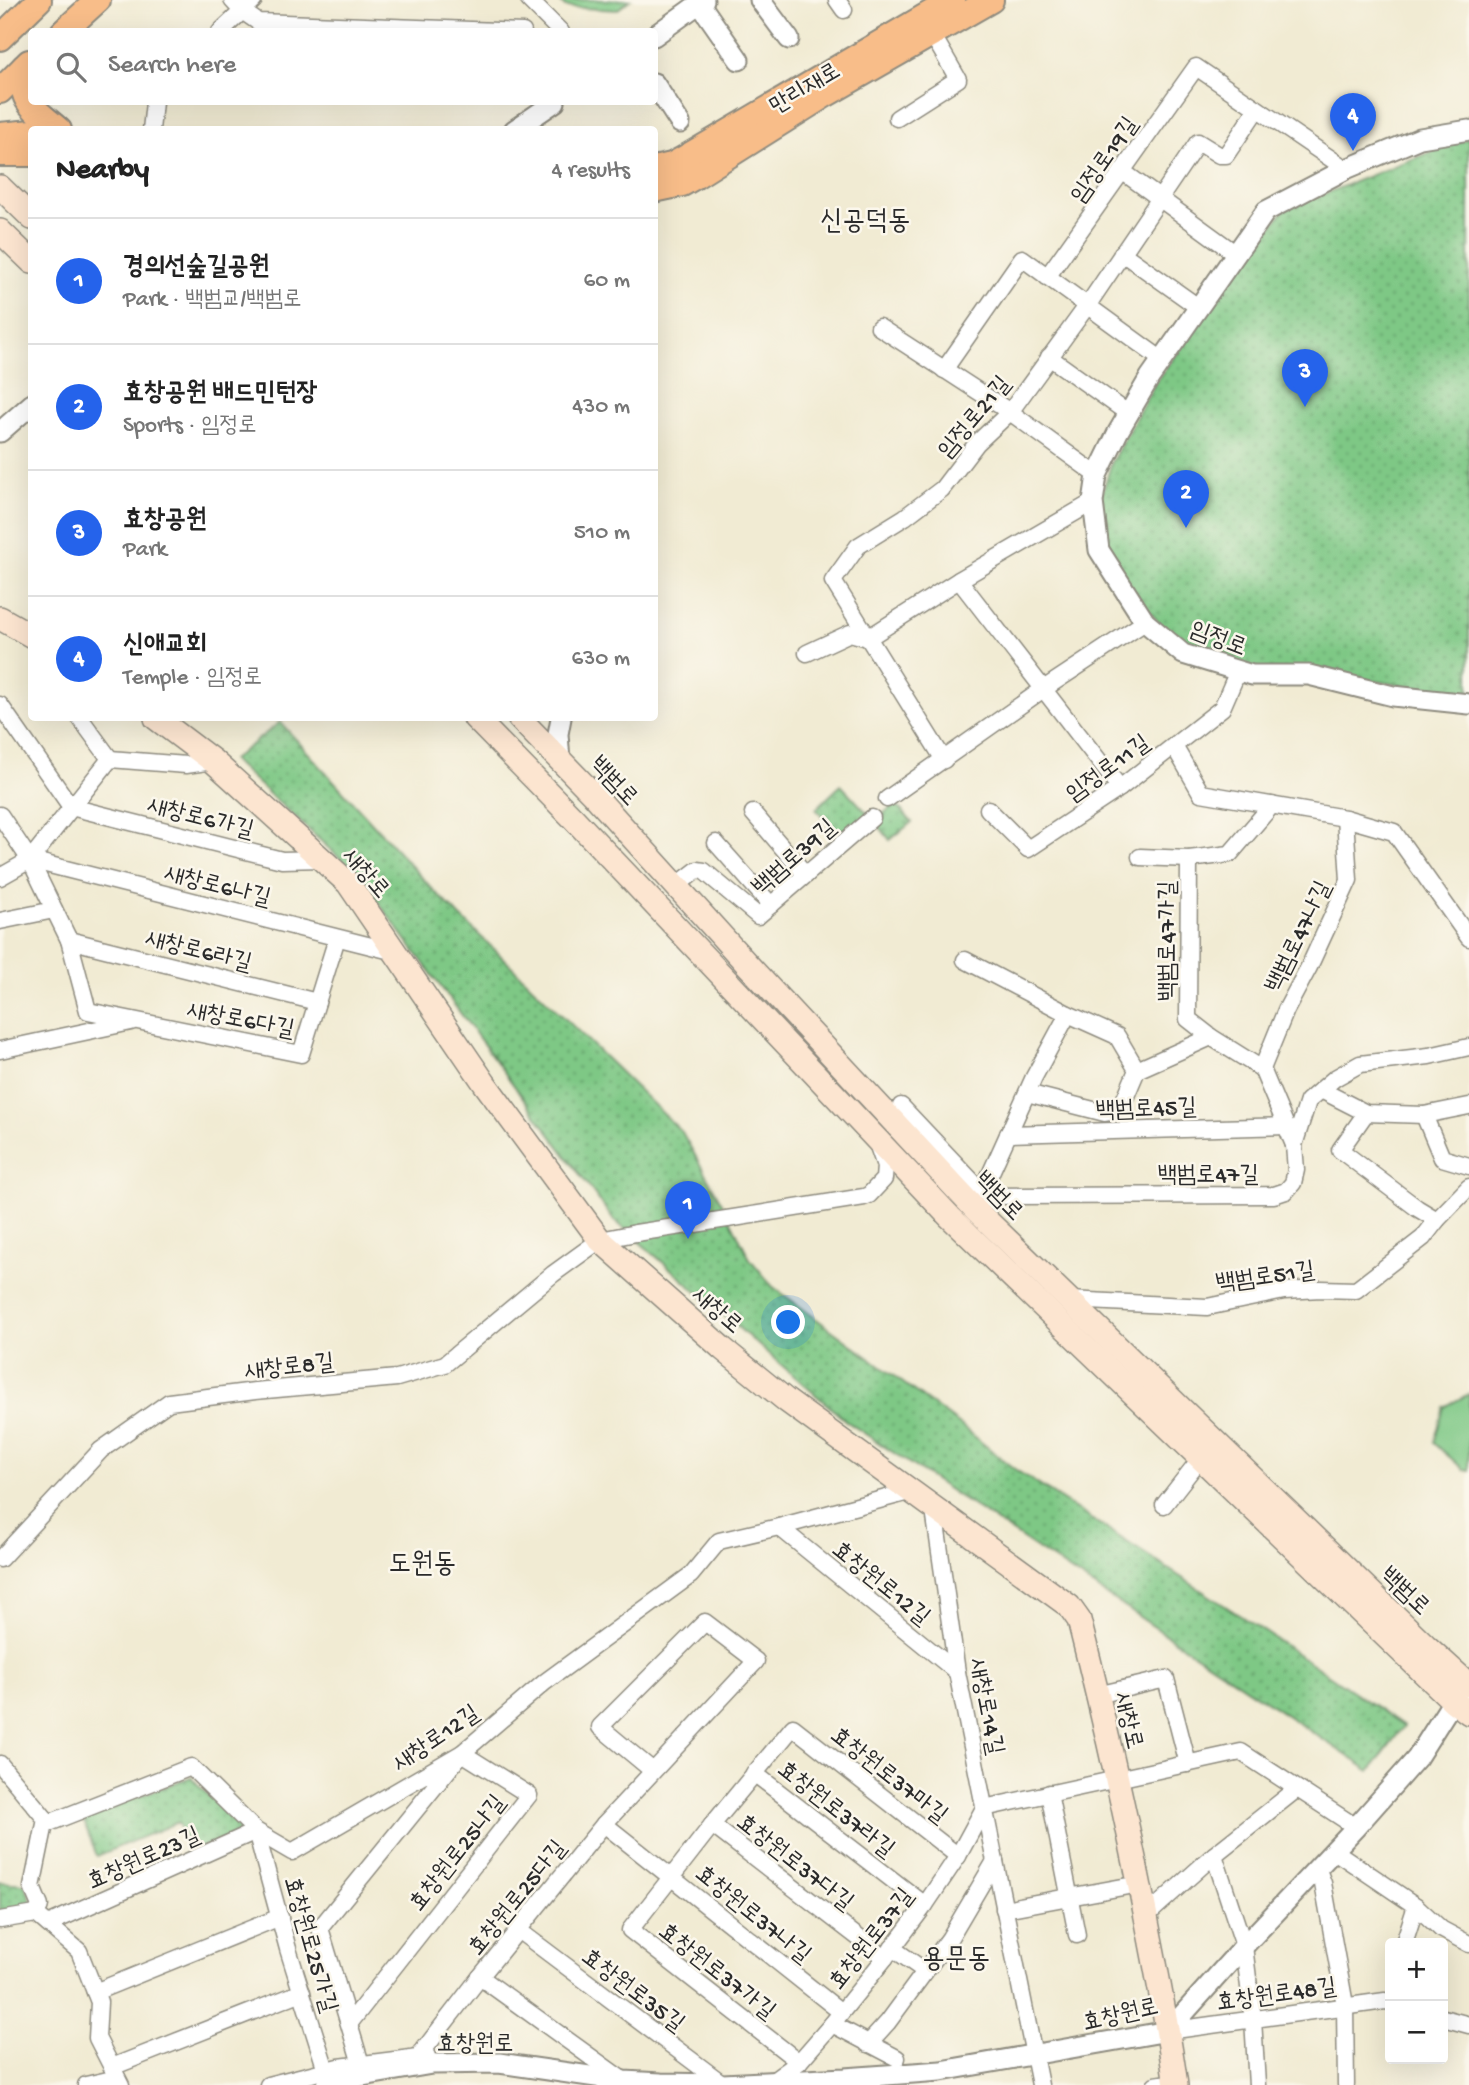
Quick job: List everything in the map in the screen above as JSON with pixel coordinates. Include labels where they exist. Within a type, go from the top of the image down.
[{"type":"main road","points":[[0,38],[39,0]]},
{"type":"main road","points":[[67,28],[98,0]]},
{"type":"main road","name":"만리재로","points":[[658,187],[682,184],[691,167],[953,0]]},
{"type":"main road","name":"만리재로","points":[[691,167],[814,102],[932,34],[980,2]]},
{"type":"main road","points":[[0,91],[28,63]]},
{"type":"main road","points":[[28,63],[23,92],[28,102]]},
{"type":"main road","points":[[32,105],[55,126]]},
{"type":"main road","points":[[10,149],[28,135]]},
{"type":"main road","points":[[0,187],[28,214]]},
{"type":"main road","points":[[0,231],[28,258]]},
{"type":"main road","points":[[0,618],[28,634]]},
{"type":"main road","name":"새창로","points":[[160,721],[213,761],[348,883],[485,1084],[600,1240],[723,1349],[787,1401],[1069,1606],[1079,1620],[1118,1780],[1168,2031],[1168,2084]]},
{"type":"main road","name":"백범로","points":[[478,721],[950,1217],[1200,1459],[1465,1693]]},
{"type":"main road","name":"백범로","points":[[522,721],[593,794],[676,886],[981,1202],[1069,1300],[1378,1614]]},
{"type":"main road","points":[[573,818],[589,821],[598,813],[593,794]]},
{"type":"main road","points":[[950,1217],[961,1219],[968,1216],[981,1202]]},
{"type":"street","points":[[530,0],[557,28]]},
{"type":"street","points":[[760,0],[789,39]]},
{"type":"street","points":[[658,33],[702,2],[739,60]]},
{"type":"street","points":[[223,28],[243,4],[258,22],[417,28]]},
{"type":"street","points":[[897,118],[958,79],[932,34]]},
{"type":"street","name":"임정로19길","points":[[1047,277],[1196,67],[1257,109]]},
{"type":"street","points":[[658,89],[680,122]]},
{"type":"street","points":[[151,126],[154,105]]},
{"type":"street","points":[[520,126],[551,105]]},
{"type":"street","points":[[1257,109],[1346,169]]},
{"type":"street","name":"임정로21길","points":[[868,638],[833,581],[858,546],[905,517],[942,489],[977,443],[1010,411],[1087,306],[1198,142],[1219,155],[1226,155],[1257,109]]},
{"type":"street","name":"임정로","points":[[1469,130],[1420,138],[1346,169],[1266,211],[1162,360],[1129,414],[1097,475],[1093,502],[1100,550],[1144,622],[1183,654],[1252,675],[1309,675],[1393,696],[1469,704]]},
{"type":"street","points":[[1122,171],[1236,254]]},
{"type":"street","points":[[1122,253],[1199,307]]},
{"type":"street","points":[[944,370],[1022,258],[1162,360]]},
{"type":"street","points":[[879,327],[1010,411],[1097,475]]},
{"type":"street","points":[[1049,357],[1129,414]]},
{"type":"street","points":[[0,432],[28,408]]},
{"type":"street","points":[[807,653],[850,634],[868,638],[959,580],[1093,502]]},
{"type":"street","points":[[959,580],[1120,788]]},
{"type":"street","points":[[887,799],[1144,622]]},
{"type":"street","points":[[868,638],[944,760]]},
{"type":"street","name":"임정로11길","points":[[988,809],[1028,849],[1120,788],[1222,708],[1238,671]]},
{"type":"street","points":[[0,705],[71,807]]},
{"type":"street","points":[[82,721],[110,760]]},
{"type":"street","points":[[560,721],[558,734],[560,760]]},
{"type":"street","points":[[1174,746],[1201,793],[1345,818],[1394,832],[1469,938]]},
{"type":"street","points":[[0,877],[30,860],[110,760]]},
{"type":"street","points":[[110,760],[186,765],[213,761]]},
{"type":"street","name":"백범로47가길","points":[[1140,857],[1189,859],[1230,854],[1272,806]]},
{"type":"street","name":"새창로6가길","points":[[71,807],[282,860],[322,859]]},
{"type":"street","points":[[753,813],[806,875]]},
{"type":"street","name":"새창로6다길","points":[[0,815],[30,860],[69,940],[88,1011],[301,1054],[337,938]]},
{"type":"street","name":"백범로39길","points":[[676,886],[697,870],[704,871],[758,916],[872,818]]},
{"type":"street","name":"백범로47나길","points":[[1262,1069],[1286,1010],[1349,880],[1345,818]]},
{"type":"street","points":[[716,843],[771,905]]},
{"type":"street","name":"백범로47가길","points":[[1189,859],[1188,1019],[1262,1069]]},
{"type":"street","name":"새창로6나길","points":[[30,860],[395,952]]},
{"type":"street","points":[[0,921],[54,910]]},
{"type":"street","name":"새창로6라길","points":[[69,940],[317,1002]]},
{"type":"street","name":"백범로45길","points":[[965,960],[1068,1014],[1117,1036],[1137,1070]]},
{"type":"street","points":[[981,1202],[988,1179],[1034,1077],[1068,1014]]},
{"type":"street","name":"새창로6다길","points":[[0,1050],[138,1021]]},
{"type":"street","name":"백범로45길","points":[[1027,1093],[1105,1113],[1120,1110],[1137,1070],[1211,1037]]},
{"type":"street","name":"백범로47길","points":[[981,1202],[1274,1195],[1286,1191],[1293,1182],[1296,1170],[1294,1144],[1308,1101],[1335,1078],[1360,1064],[1429,1056],[1469,1047]]},
{"type":"street","points":[[1262,1069],[1294,1144]]},
{"type":"street","points":[[1321,1090],[1366,1113],[1424,1115],[1469,1106]]},
{"type":"street","points":[[901,1106],[981,1202]]},
{"type":"street","points":[[1366,1113],[1340,1150],[1437,1220]]},
{"type":"street","points":[[1424,1115],[1441,1158],[1469,1166]]},
{"type":"street","name":"백범로45길","points":[[1008,1134],[1286,1126]]},
{"type":"street","name":"백범로","points":[[876,1139],[885,1166],[884,1179],[906,1182],[925,1191]]},
{"type":"street","points":[[600,1240],[864,1197],[884,1179]]},
{"type":"street","name":"백범로51길","points":[[1069,1300],[1207,1307],[1284,1291],[1356,1290],[1423,1238],[1469,1187]]},
{"type":"street","name":"새창로8길","points":[[0,1559],[101,1450],[169,1402],[397,1378],[444,1364],[553,1274],[600,1240]]},
{"type":"street","points":[[1164,1505],[1200,1459]]},
{"type":"street","name":"새창로12길","points":[[46,1819],[49,1823],[191,1767],[256,1830],[292,1852],[462,1753],[545,1682],[691,1575],[719,1541],[909,1492]]},
{"type":"street","name":"새창로14길","points":[[934,1510],[957,1672],[1040,2085]]},
{"type":"street","name":"효창원로12길","points":[[779,1527],[957,1672]]},
{"type":"street","name":"효창원로25다길","points":[[419,2056],[604,1824],[756,1661],[705,1622],[600,1727],[653,1771]]},
{"type":"street","points":[[1097,1695],[1166,1679],[1188,1764]]},
{"type":"street","name":"효창원로","points":[[326,2078],[357,2077],[432,2064],[499,2063],[624,2081],[723,2084],[901,2073],[944,2078],[1034,2056],[1168,2031],[1417,1758],[1465,1693]]},
{"type":"street","name":"효창원로37나길","points":[[672,1877],[793,1727]]},
{"type":"street","name":"효창원로37마길","points":[[793,1727],[958,1856]]},
{"type":"street","points":[[984,1808],[1241,1752],[1356,1827]]},
{"type":"street","points":[[360,2064],[320,1928],[462,1753]]},
{"type":"street","name":"효창원로25나길","points":[[349,2024],[529,1795],[462,1753]]},
{"type":"street","points":[[0,1764],[46,1819],[32,1887],[42,1919],[79,1951],[99,2001],[97,2038],[117,2077]]},
{"type":"street","name":"효창원로37라길","points":[[754,1773],[925,1905]]},
{"type":"street","points":[[1146,1916],[1214,1855],[1297,1789]]},
{"type":"street","points":[[1049,1793],[1077,1935]]},
{"type":"street","name":"효창원로37길","points":[[773,2081],[799,2062],[888,1953],[958,1856],[984,1808]]},
{"type":"street","name":"효창원로37나길","points":[[604,1824],[672,1877],[901,2073]]},
{"type":"street","name":"효창원로37다길","points":[[712,1825],[888,1953],[925,1972]]},
{"type":"street","name":"효창원로25가길","points":[[256,1830],[326,2078]]},
{"type":"street","name":"효창원로23길","points":[[0,1920],[42,1919],[256,1830]]},
{"type":"street","points":[[1333,1850],[1416,1906],[1441,1929],[1469,1944]]},
{"type":"street","points":[[1214,1855],[1244,1946],[1253,2019],[1257,2085]]},
{"type":"street","points":[[868,2044],[888,2022],[949,1939],[995,1861]]},
{"type":"street","points":[[1317,1867],[1323,1883],[1345,2005],[1346,2085]]},
{"type":"street","name":"효창원로37가길","points":[[672,1877],[630,1930],[799,2062]]},
{"type":"street","points":[[1004,1909],[1139,1884]]},
{"type":"street","points":[[1406,1938],[1416,1906]]},
{"type":"street","points":[[95,1992],[280,1917]]},
{"type":"street","name":"효창원로35길","points":[[518,1930],[723,2084]]},
{"type":"street","name":"효창원로","points":[[481,1977],[624,2081]]},
{"type":"street","points":[[86,2085],[117,2077],[302,1992]]},
{"type":"street","name":"효창원로48길","points":[[1168,2031],[1345,2005],[1385,2002]]},
{"type":"street","points":[[1448,2019],[1469,2025]]},
{"type":"street","points":[[268,2085],[326,2078],[360,2064],[419,2056],[479,2054],[499,2063]]},
{"type":"green space","points":[[559,0],[630,0],[617,10],[565,7]]},
{"type":"green space","points":[[1469,138],[1469,696],[1311,671],[1254,670],[1214,660],[1172,639],[1131,588],[1105,549],[1099,504],[1112,461],[1156,381],[1284,210]]},
{"type":"green space","points":[[280,722],[435,892],[682,1132],[750,1259],[772,1286],[960,1425],[1013,1468],[1404,1726],[1370,1771],[846,1421],[613,1219],[358,875],[232,760]]},
{"type":"green space","points":[[841,785],[870,816],[844,838],[816,809]]},
{"type":"green space","points":[[895,804],[912,822],[890,840],[875,821]]},
{"type":"green space","points":[[1469,1394],[1469,1470],[1463,1469],[1434,1443],[1444,1407]]},
{"type":"green space","points":[[191,1777],[242,1832],[190,1852],[178,1822],[97,1856],[82,1817]]},
{"type":"green space","points":[[0,1882],[25,1884],[33,1906],[32,1912],[0,1917]]},
{"type":"place","name":"신애교회","points":[[1353,151]]},
{"type":"place","name":"효창공원","points":[[1305,407]]},
{"type":"place","name":"효창공원 배드민턴장","points":[[1186,528]]},
{"type":"place","name":"경의선숲길공원","points":[[688,1239]]},
{"type":"district","name":"신공덕동","points":[[865,218]]},
{"type":"district","name":"도원동","points":[[422,1561]]},
{"type":"district","name":"용문동","points":[[956,1956]]}]
